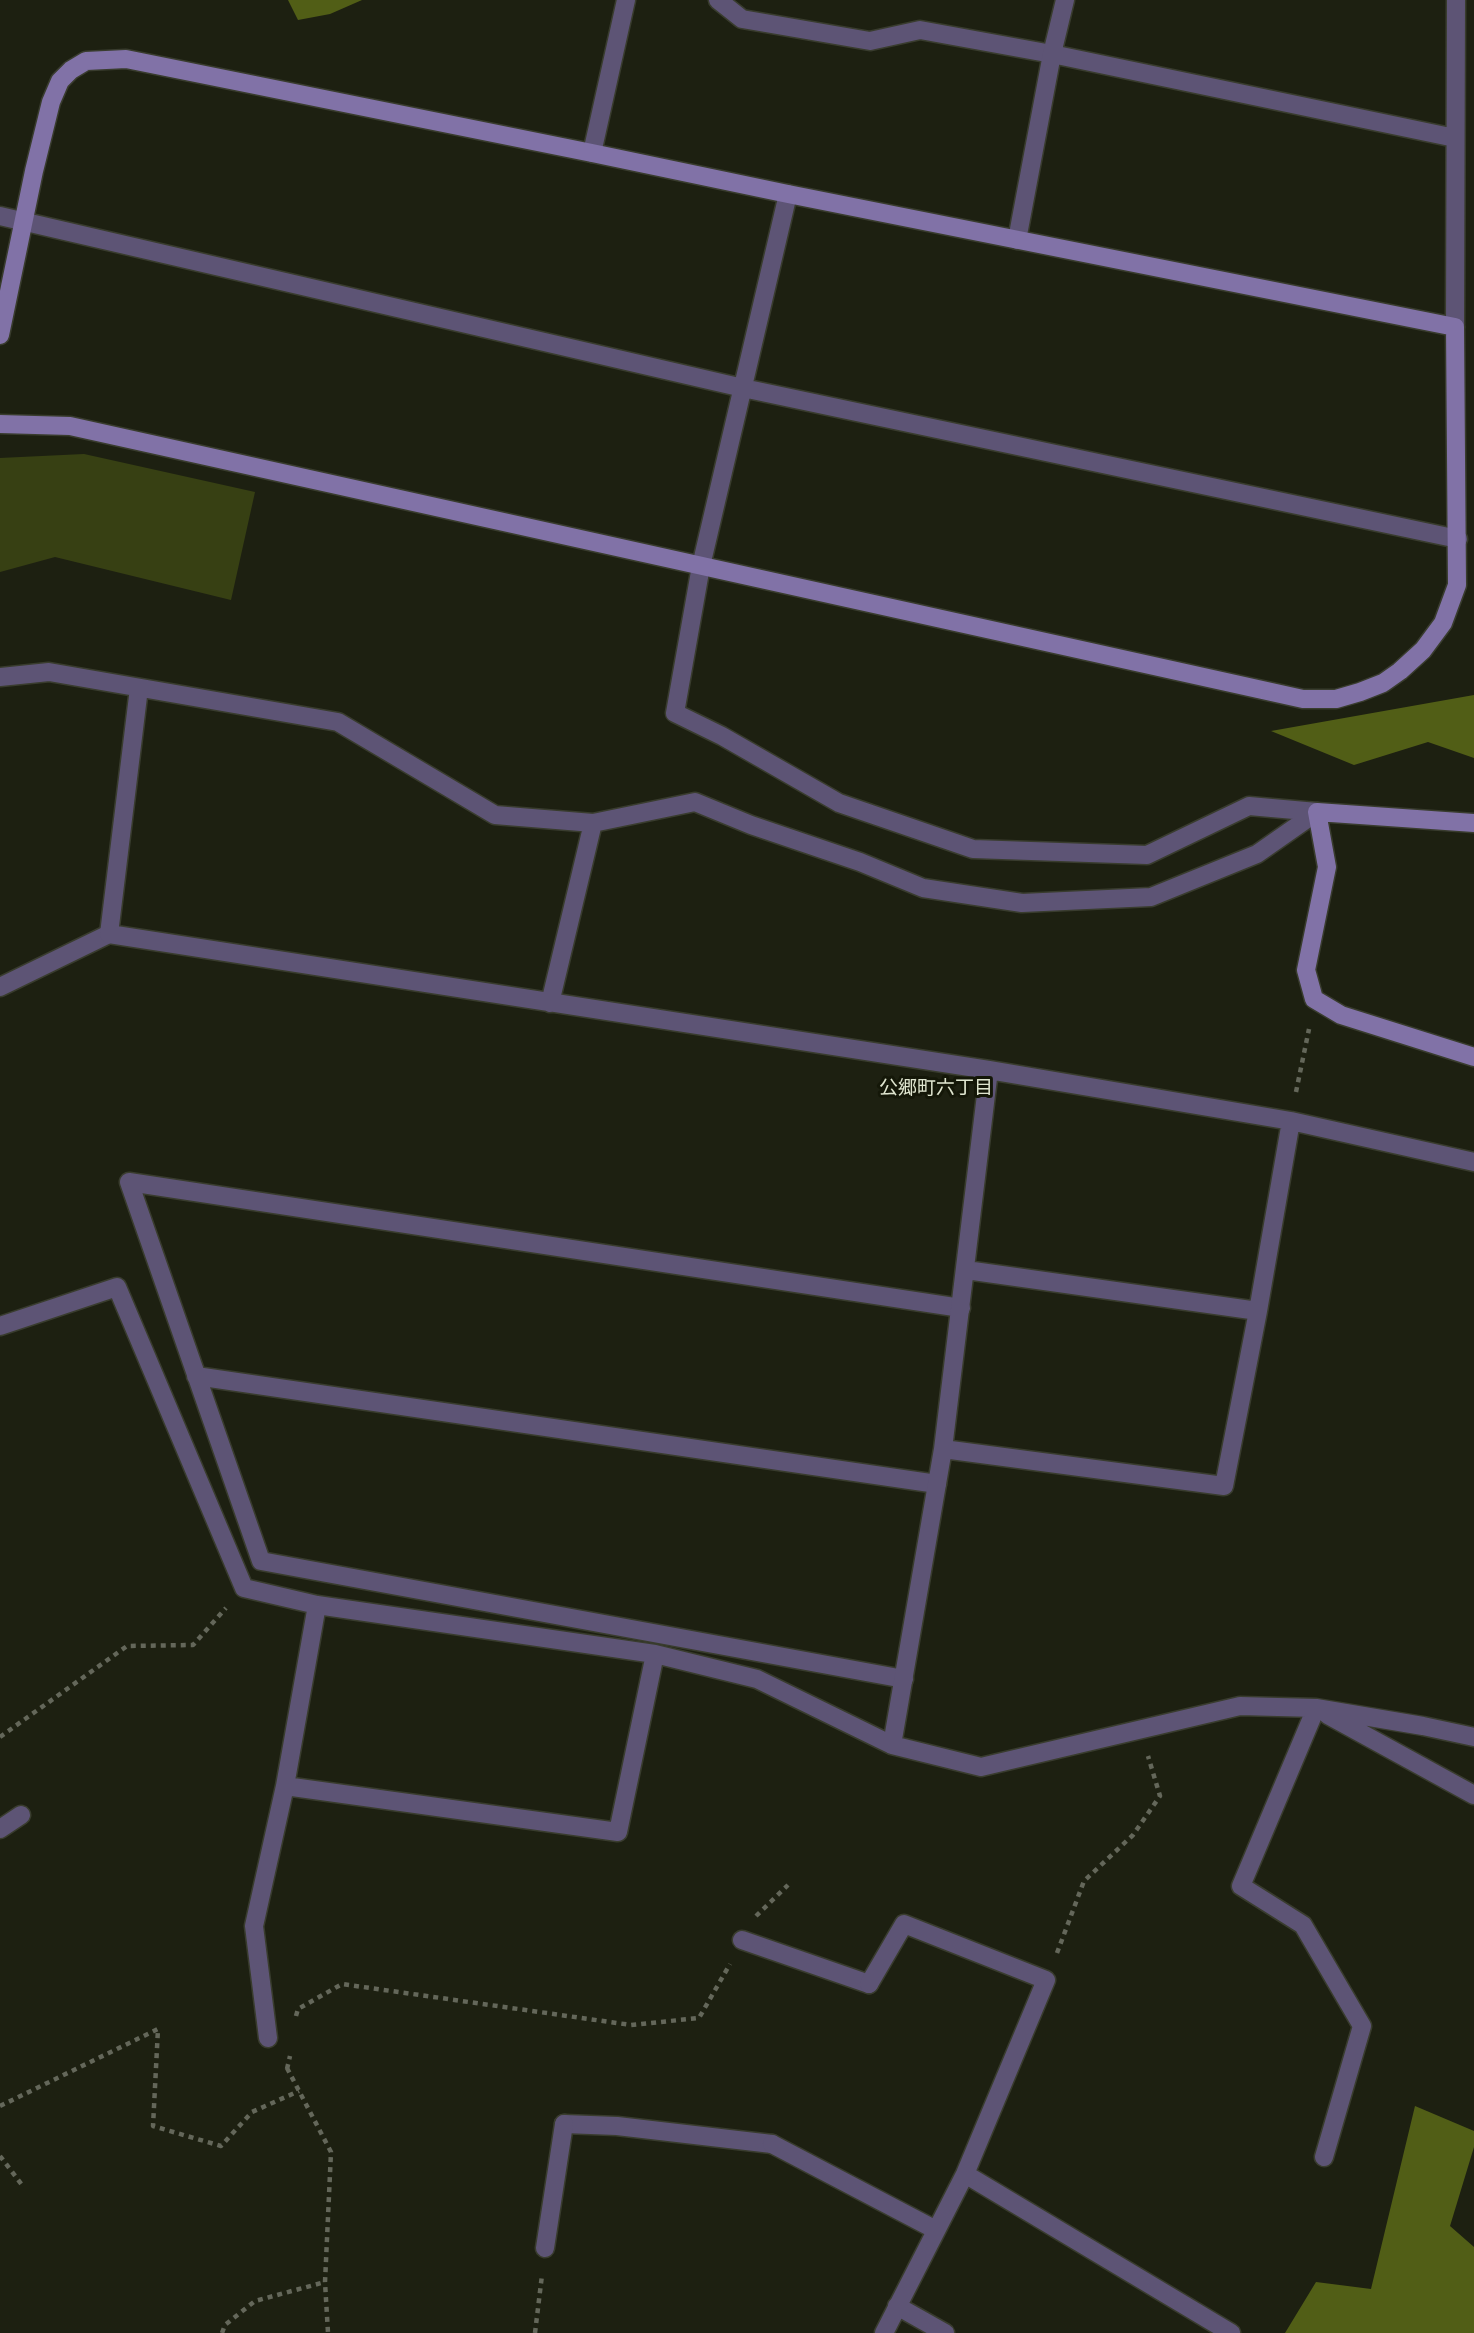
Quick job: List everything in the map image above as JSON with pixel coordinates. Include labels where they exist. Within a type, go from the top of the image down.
[{"type":"street","points":[[592,153],[626,0]]},
{"type":"street","points":[[718,0],[742,19],[870,41],[920,30],[1052,54],[1455,138]]},
{"type":"street","points":[[1017,240],[1052,54],[1065,0]]},
{"type":"street","points":[[0,424],[71,426],[1303,699],[1336,699],[1383,682],[1423,650],[1443,623],[1457,585],[1457,0]]},
{"type":"street","points":[[0,335],[51,102],[60,81],[71,69],[86,61],[102,59],[126,59],[1455,327]]},
{"type":"street","points":[[788,194],[701,566],[675,713],[722,736],[839,803],[973,849],[1147,855],[1250,806],[1474,822]]},
{"type":"street","points":[[0,216],[743,388],[1458,539]]},
{"type":"street","points":[[0,677],[49,672],[338,722],[495,815],[593,823],[695,802],[923,888],[1022,903],[1151,897],[1256,854],[1317,812]]},
{"type":"street","points":[[109,934],[139,688]]},
{"type":"street","points":[[1317,812],[1327,867],[1306,970],[1314,999],[1341,1015],[1474,1057]]},
{"type":"street","points":[[550,1003],[593,823]]},
{"type":"street","points":[[0,987],[109,934],[989,1070],[1291,1121],[1474,1162]]},
{"type":"street","points":[[892,1745],[943,1449],[989,1070]]},
{"type":"street","points":[[943,1449],[1224,1486],[1291,1121]]},
{"type":"street","points":[[904,1679],[261,1561],[129,1182],[961,1308]]},
{"type":"street","points":[[966,1270],[1258,1311]]},
{"type":"street","points":[[0,1326],[117,1287],[244,1588],[317,1605],[655,1654],[757,1679],[892,1745],[981,1767],[1240,1706],[1316,1709],[1474,1737]]},
{"type":"street","points":[[196,1376],[937,1484]]},
{"type":"street","points":[[268,2038],[254,1926],[285,1786],[317,1605]]},
{"type":"street","points":[[285,1786],[618,1832],[655,1654]]},
{"type":"street","points":[[1316,1709],[1474,1795]]},
{"type":"street","points":[[1316,1709],[1241,1886],[1303,1925],[1362,2026],[1324,2157]]},
{"type":"street","points":[[0,1829],[21,1815]]},
{"type":"street","points":[[742,1940],[869,1984],[904,1924],[1046,1980],[965,2174],[884,2333]]},
{"type":"street","points":[[545,2248],[564,2124],[617,2126],[772,2144],[936,2230]]},
{"type":"street","points":[[965,2174],[1231,2333]]},
{"type":"street","points":[[897,2306],[945,2333]]},
{"type":"path","points":[[1291,1121],[1314,999]]},
{"type":"path","points":[[0,1737],[127,1646],[193,1645],[244,1588]]},
{"type":"path","points":[[1046,1980],[1084,1881],[1133,1835],[1160,1796],[1138,1730]]},
{"type":"path","points":[[296,2021],[298,2009],[342,1984],[631,2025],[699,2018],[754,1918],[788,1885]]},
{"type":"path","points":[[0,2106],[158,2029],[153,2126],[221,2146],[252,2112],[299,2091]]},
{"type":"path","points":[[268,2038],[288,2069],[331,2152],[325,2282],[328,2333]]},
{"type":"path","points":[[288,2069],[292,2045]]},
{"type":"path","points":[[0,2156],[22,2185]]},
{"type":"path","points":[[534,2333],[545,2248]]},
{"type":"path","points":[[222,2333],[225,2325],[255,2301],[325,2282]]},
{"type":"green space","points":[[288,0],[362,0],[330,14],[298,20]]},
{"type":"green space","points":[[84,454],[255,492],[231,600],[55,557],[0,572],[0,458]]},
{"type":"green space","points":[[1474,695],[1474,758],[1428,742],[1354,765],[1271,731]]},
{"type":"green space","points":[[1415,2106],[1474,2131],[1474,2147],[1450,2226],[1474,2247],[1474,2333],[1285,2333],[1316,2282],[1371,2289]]},
{"type":"district","name":"公郷町六丁目","points":[[936,1089]]}]
